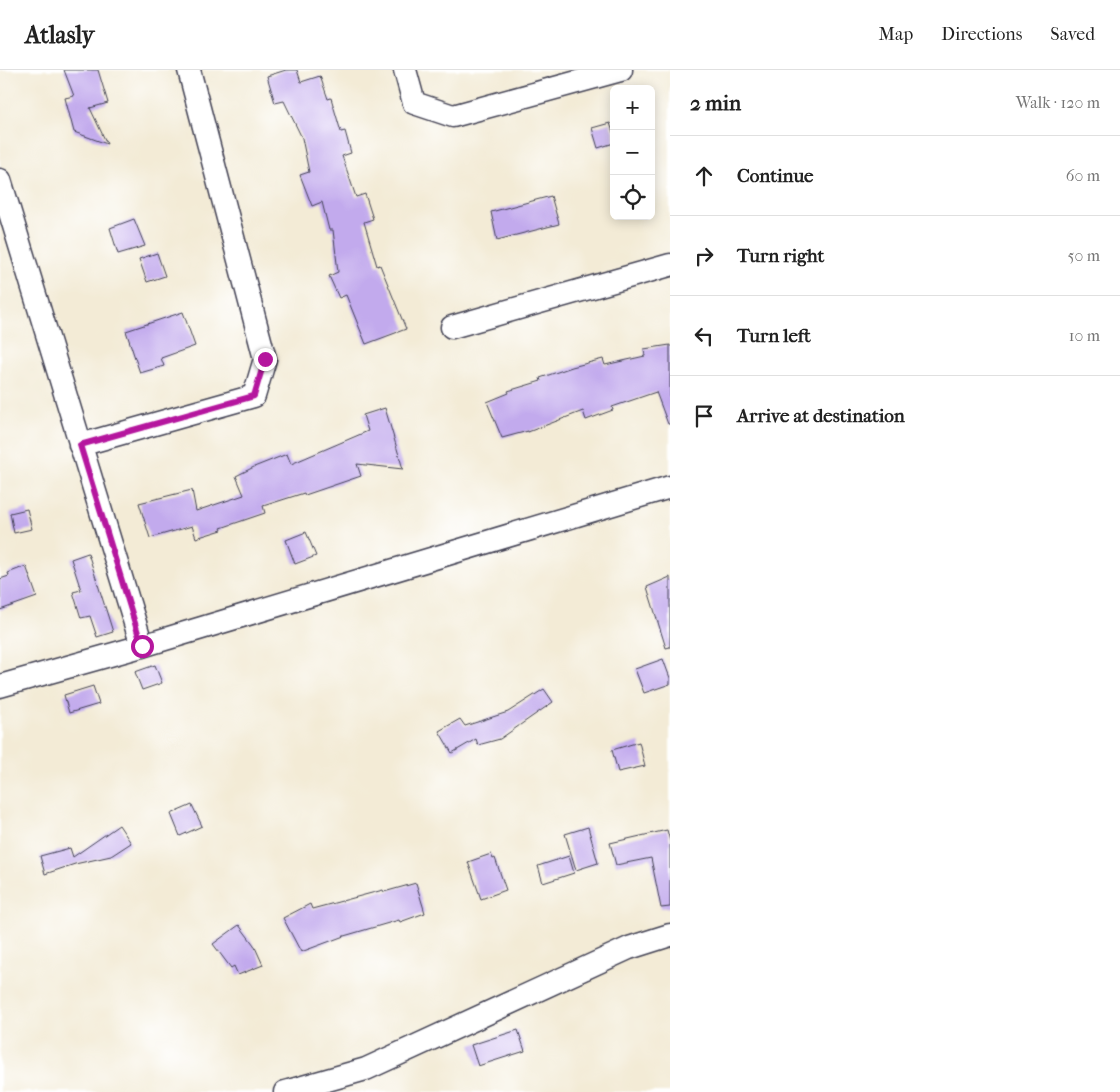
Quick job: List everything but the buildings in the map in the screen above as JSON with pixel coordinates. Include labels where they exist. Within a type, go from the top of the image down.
[{"type":"street","points":[[80,445],[254,396],[265,359],[189,70]]},
{"type":"street","points":[[405,70],[414,103],[453,116],[621,70]]},
{"type":"street","points":[[0,180],[142,646]]},
{"type":"street","points":[[452,327],[670,265]]},
{"type":"street","points":[[0,686],[142,646],[670,487]]},
{"type":"street","points":[[286,1092],[366,1069],[629,948],[670,935]]},
{"type":"route","points":[[142,646],[80,445],[254,396],[265,359]]}]
